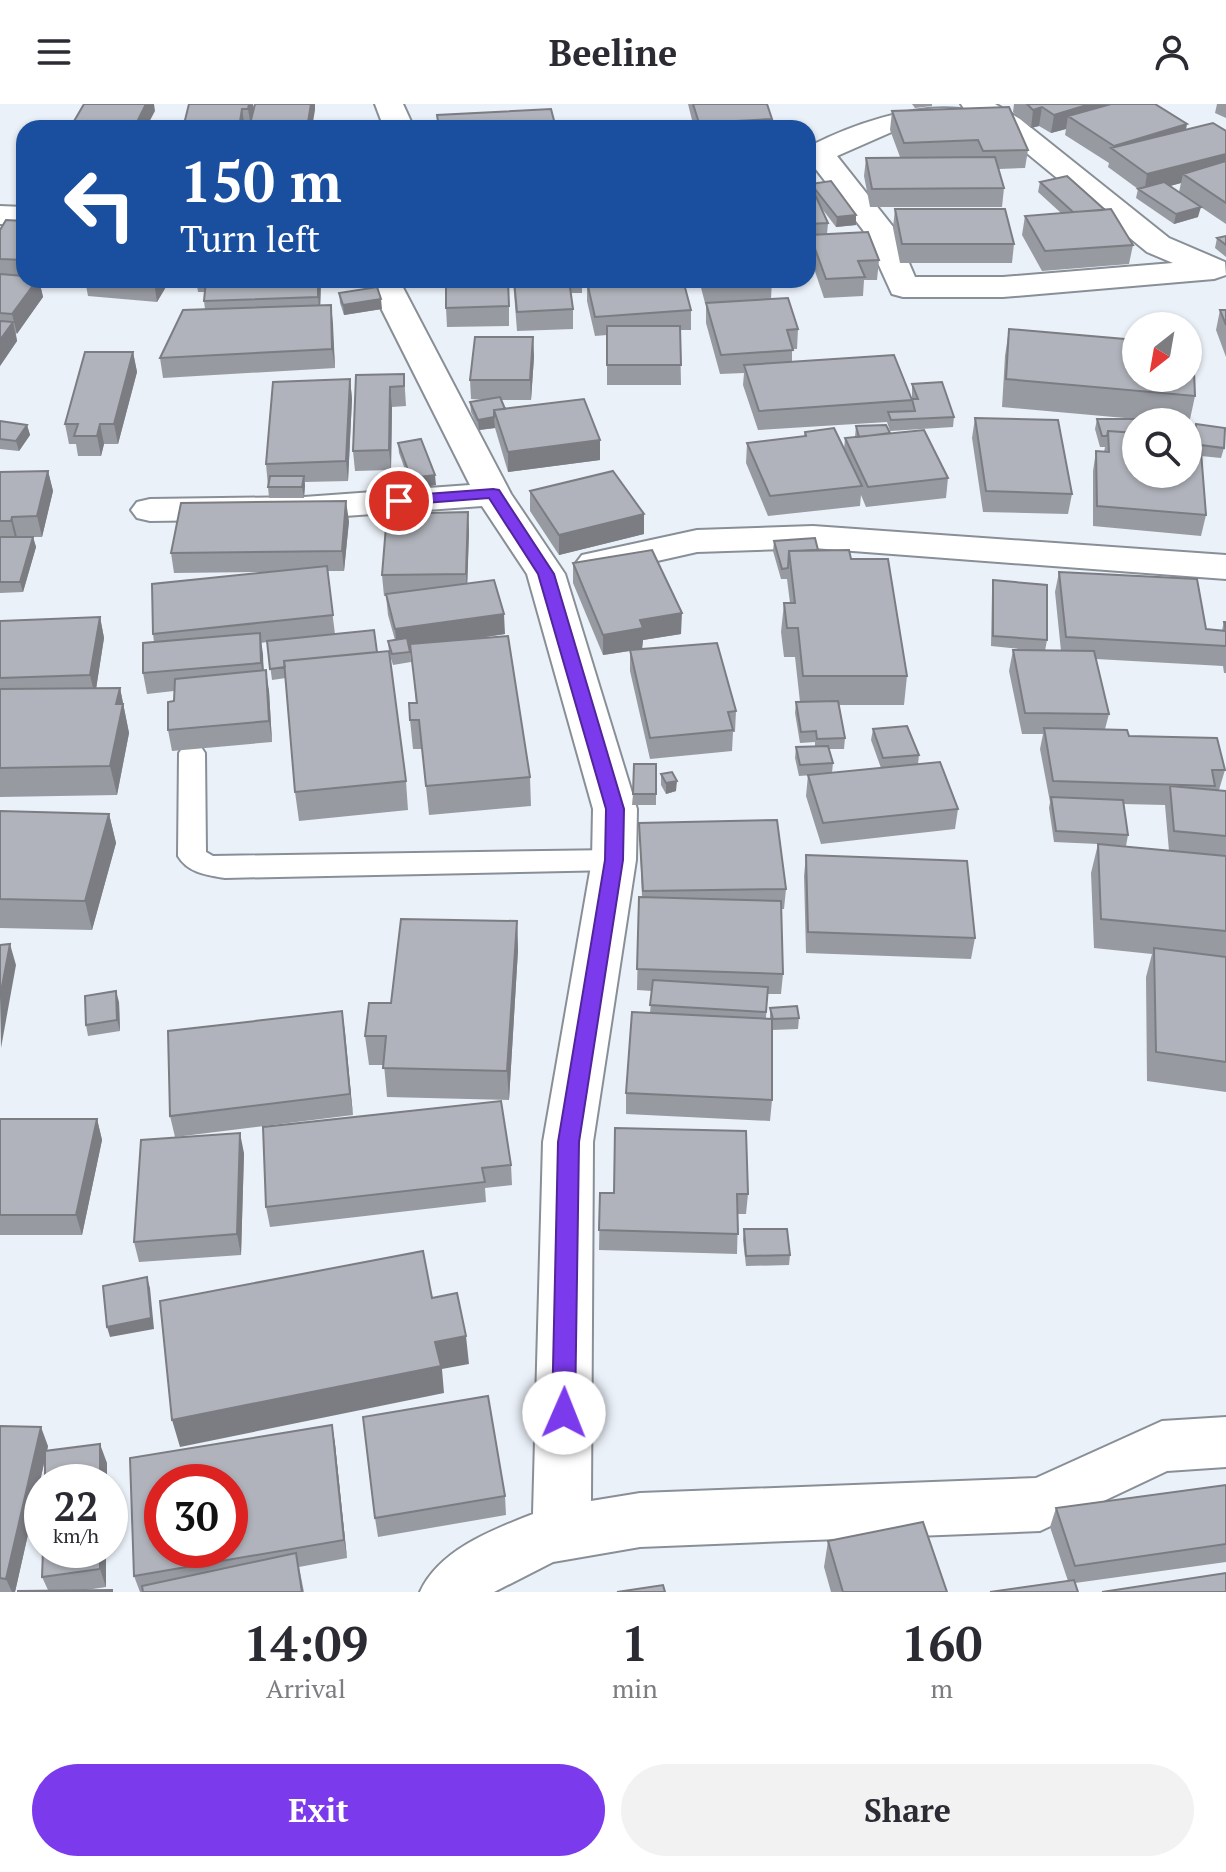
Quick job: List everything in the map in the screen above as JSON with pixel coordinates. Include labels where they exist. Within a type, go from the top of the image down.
[{"type":"street","points":[[981,108],[1010,125],[1158,245],[1220,272],[1003,287],[903,287],[878,228],[819,153],[898,119],[981,108]]},
{"type":"street","points":[[387,288],[493,494],[546,574],[615,809],[614,860],[568,1142],[562,1534]]},
{"type":"street","points":[[150,510],[304,508],[493,494]]},
{"type":"street","points":[[546,574],[697,541],[813,537],[1226,567]]},
{"type":"street","points":[[450,1592],[468,1575],[546,1536],[640,1520],[1040,1504],[1162,1446],[1226,1442]]},
{"type":"lane","points":[[192,753],[192,856],[206,865],[225,868],[614,860]]},
{"type":"building","points":[[84,104],[146,104],[138,120],[75,120]]},
{"type":"building","points":[[189,104],[249,104],[248,109],[242,109],[240,120],[185,120]]},
{"type":"building","points":[[255,104],[311,104],[308,120],[251,120]]},
{"type":"building","points":[[693,104],[767,104],[772,119],[754,120],[698,120]]},
{"type":"building","points":[[1027,104],[1090,104],[1054,115],[1042,107],[1033,110]]},
{"type":"building","points":[[1111,104],[1155,104],[1187,124],[1114,146],[1068,116]]},
{"type":"building","points":[[1009,107],[1028,150],[983,151],[978,140],[904,143],[892,111]]},
{"type":"building","points":[[551,109],[554,120],[438,120],[437,115]]},
{"type":"building","points":[[1213,123],[1226,131],[1226,154],[1147,174],[1111,148]]},
{"type":"building","points":[[995,157],[1004,188],[872,189],[866,158]]},
{"type":"building","points":[[1226,161],[1226,203],[1183,174]]},
{"type":"building","points":[[1067,176],[1105,210],[1073,212],[1040,182]]},
{"type":"building","points":[[831,181],[856,215],[837,217],[816,190],[816,183]]},
{"type":"building","points":[[1164,182],[1201,207],[1176,214],[1138,189]]},
{"type":"building","points":[[816,197],[828,223],[816,224]]},
{"type":"building","points":[[895,209],[1005,209],[1014,244],[902,244]]},
{"type":"building","points":[[1111,209],[1133,245],[1045,251],[1025,216]]},
{"type":"building","points":[[6,220],[16,221],[16,260],[0,259],[0,230]]},
{"type":"building","points":[[868,232],[879,260],[858,261],[865,277],[826,279],[816,252],[816,235]]},
{"type":"building","points":[[1226,236],[1226,245],[1217,238]]},
{"type":"building","points":[[0,274],[16,275],[16,288],[31,288],[12,314],[0,313]]},
{"type":"building","points":[[205,288],[318,288],[318,297],[204,301]]},
{"type":"building","points":[[377,288],[381,299],[343,305],[339,293]]},
{"type":"building","points":[[446,288],[508,288],[509,306],[446,308]]},
{"type":"building","points":[[515,288],[570,288],[573,309],[517,312]]},
{"type":"building","points":[[588,288],[685,288],[691,310],[595,317]]},
{"type":"building","points":[[788,298],[798,329],[787,330],[793,350],[721,355],[706,303]]},
{"type":"building","points":[[331,305],[332,349],[160,358],[183,310]]},
{"type":"building","points":[[1220,310],[1226,310],[1226,325]]},
{"type":"building","points":[[0,321],[13,322],[0,340]]},
{"type":"building","points":[[607,326],[680,326],[681,365],[607,365]]},
{"type":"building","points":[[1009,329],[1122,339],[1122,389],[1006,379]]},
{"type":"building","points":[[475,337],[533,337],[530,380],[470,380]]},
{"type":"building","points":[[85,352],[133,352],[114,424],[100,424],[97,436],[74,436],[78,424],[65,424]]},
{"type":"building","points":[[894,355],[912,400],[759,411],[744,365]]},
{"type":"building","points":[[404,374],[404,386],[390,387],[389,450],[353,451],[356,375]]},
{"type":"building","points":[[350,379],[346,461],[266,464],[273,382]]},
{"type":"building","points":[[942,382],[954,417],[891,420],[888,412],[915,411],[912,399],[918,399],[912,384]]},
{"type":"building","points":[[1151,392],[1195,392],[1195,396]]},
{"type":"building","points":[[500,397],[505,409],[494,410],[494,417],[478,420],[470,402]]},
{"type":"building","points":[[584,399],[600,440],[508,452],[494,410]]},
{"type":"building","points":[[975,418],[1058,420],[1072,494],[986,491]]},
{"type":"building","points":[[1097,419],[1122,419],[1122,432],[1108,431],[1107,436],[1102,436]]},
{"type":"building","points":[[0,421],[27,425],[16,441],[0,439]]},
{"type":"building","points":[[886,425],[890,433],[859,437],[856,426]]},
{"type":"building","points":[[1202,425],[1225,428],[1224,448],[1202,445]]},
{"type":"building","points":[[834,428],[862,486],[770,496],[747,443],[806,436],[805,432]]},
{"type":"building","points":[[924,430],[948,478],[868,487],[845,438]]},
{"type":"building","points":[[1108,431],[1122,432],[1122,488],[1202,488],[1202,464],[1206,515],[1097,506],[1096,451],[1109,452]]},
{"type":"building","points":[[421,439],[435,475],[411,478],[398,443]]},
{"type":"building","points":[[48,471],[37,516],[0,521],[0,472]]},
{"type":"building","points":[[613,471],[644,514],[559,535],[530,491]]},
{"type":"building","points":[[270,476],[304,476],[302,487],[268,487]]},
{"type":"building","points":[[346,501],[342,551],[171,553],[181,503]]},
{"type":"building","points":[[468,512],[466,574],[382,575],[387,514]]},
{"type":"building","points":[[0,537],[33,537],[20,582],[0,582]]},
{"type":"building","points":[[815,538],[818,550],[789,551],[788,568],[782,569],[774,541]]},
{"type":"building","points":[[652,550],[682,613],[640,620],[643,628],[603,635],[573,563]]},
{"type":"building","points":[[849,550],[851,559],[888,559],[907,676],[803,676],[798,628],[787,628],[784,603],[795,603],[789,551]]},
{"type":"building","points":[[327,566],[333,615],[153,634],[152,584]]},
{"type":"building","points":[[1059,572],[1197,579],[1206,629],[1226,631],[1226,646],[1066,637]]},
{"type":"building","points":[[494,580],[504,614],[395,629],[386,594]]},
{"type":"building","points":[[993,580],[1047,585],[1047,640],[993,636]]},
{"type":"building","points":[[100,617],[90,675],[0,678],[0,621]]},
{"type":"building","points":[[374,630],[377,652],[284,661],[285,667],[270,669],[267,641]]},
{"type":"building","points":[[260,633],[261,663],[143,673],[143,643]]},
{"type":"building","points":[[508,636],[530,777],[426,786],[419,720],[410,720],[409,703],[417,703],[410,644]]},
{"type":"building","points":[[407,638],[410,652],[392,654],[388,641]]},
{"type":"building","points":[[717,643],[736,711],[728,712],[733,730],[650,738],[630,650]]},
{"type":"building","points":[[1013,650],[1094,651],[1109,714],[1025,713]]},
{"type":"building","points":[[389,651],[406,781],[295,792],[284,661]]},
{"type":"building","points":[[266,670],[269,721],[168,730],[168,702],[174,701],[175,679]]},
{"type":"building","points":[[120,688],[116,704],[123,704],[110,766],[0,768],[0,689]]},
{"type":"building","points":[[838,701],[845,738],[817,739],[816,731],[801,732],[796,702]]},
{"type":"building","points":[[907,726],[919,755],[883,758],[873,729]]},
{"type":"building","points":[[1044,728],[1127,730],[1129,736],[1217,738],[1225,770],[1212,770],[1215,786],[1053,781]]},
{"type":"building","points":[[828,746],[833,763],[800,765],[796,747]]},
{"type":"building","points":[[940,762],[958,809],[823,823],[808,775]]},
{"type":"building","points":[[634,764],[656,764],[656,794],[633,794]]},
{"type":"building","points":[[672,772],[677,781],[666,783],[661,774]]},
{"type":"building","points":[[1170,786],[1226,791],[1226,836],[1174,831]]},
{"type":"building","points":[[1051,797],[1123,800],[1128,835],[1056,831]]},
{"type":"building","points":[[0,811],[109,814],[85,901],[0,899]]},
{"type":"building","points":[[777,820],[786,889],[643,891],[639,823]]},
{"type":"building","points":[[1098,844],[1226,856],[1226,931],[1101,919]]},
{"type":"building","points":[[806,855],[967,861],[975,938],[808,932]]},
{"type":"building","points":[[639,897],[781,901],[783,974],[637,969]]},
{"type":"building","points":[[401,919],[517,921],[507,1071],[383,1068],[386,1036],[365,1036],[369,1003],[391,1003]]},
{"type":"building","points":[[10,944],[0,997],[0,945]]},
{"type":"building","points":[[1154,948],[1226,957],[1226,1062],[1156,1052]]},
{"type":"building","points":[[653,980],[768,987],[766,1012],[650,1005]]},
{"type":"building","points":[[116,991],[117,1020],[86,1025],[85,996]]},
{"type":"building","points":[[797,1006],[799,1018],[773,1019],[770,1008]]},
{"type":"building","points":[[342,1011],[350,1094],[170,1116],[168,1031]]},
{"type":"building","points":[[632,1012],[772,1019],[772,1100],[626,1093]]},
{"type":"building","points":[[501,1101],[511,1165],[482,1168],[485,1182],[266,1207],[263,1127]]},
{"type":"building","points":[[0,1119],[97,1119],[76,1215],[0,1215]]},
{"type":"building","points":[[615,1128],[746,1131],[748,1194],[737,1194],[738,1234],[599,1230],[600,1193],[614,1193]]},
{"type":"building","points":[[240,1133],[237,1234],[134,1242],[141,1140]]},
{"type":"building","points":[[744,1229],[787,1229],[790,1255],[746,1256]]},
{"type":"building","points":[[423,1251],[432,1298],[457,1293],[466,1336],[435,1342],[441,1366],[172,1420],[160,1301]]},
{"type":"building","points":[[147,1277],[151,1318],[107,1327],[103,1286]]},
{"type":"building","points":[[488,1396],[505,1496],[375,1518],[363,1417]]},
{"type":"building","points":[[332,1425],[344,1540],[248,1556],[248,1464],[144,1464],[144,1568],[181,1568],[134,1576],[130,1458]]},
{"type":"building","points":[[0,1426],[41,1427],[32,1464],[24,1464],[24,1501],[6,1579],[0,1578]]},
{"type":"building","points":[[100,1444],[100,1464],[45,1464],[45,1451]]},
{"type":"building","points":[[1226,1485],[1226,1544],[1075,1566],[1056,1508]]},
{"type":"building","points":[[923,1522],[947,1592],[843,1592],[828,1541]]},
{"type":"building","points":[[296,1553],[302,1592],[143,1592],[142,1586],[226,1568],[248,1568],[248,1563]]},
{"type":"building","points":[[42,1568],[100,1568],[100,1569],[42,1577]]},
{"type":"building","points":[[1226,1573],[1226,1592],[1102,1592]]},
{"type":"building","points":[[1074,1580],[1078,1592],[990,1592]]},
{"type":"building","points":[[663,1585],[665,1592],[617,1592]]},
{"type":"building","points":[[18,1591],[112,1592],[18,1592]]},
{"type":"route","points":[[399,501],[493,494],[546,574],[615,809],[614,860],[568,1142],[564,1413]]}]
